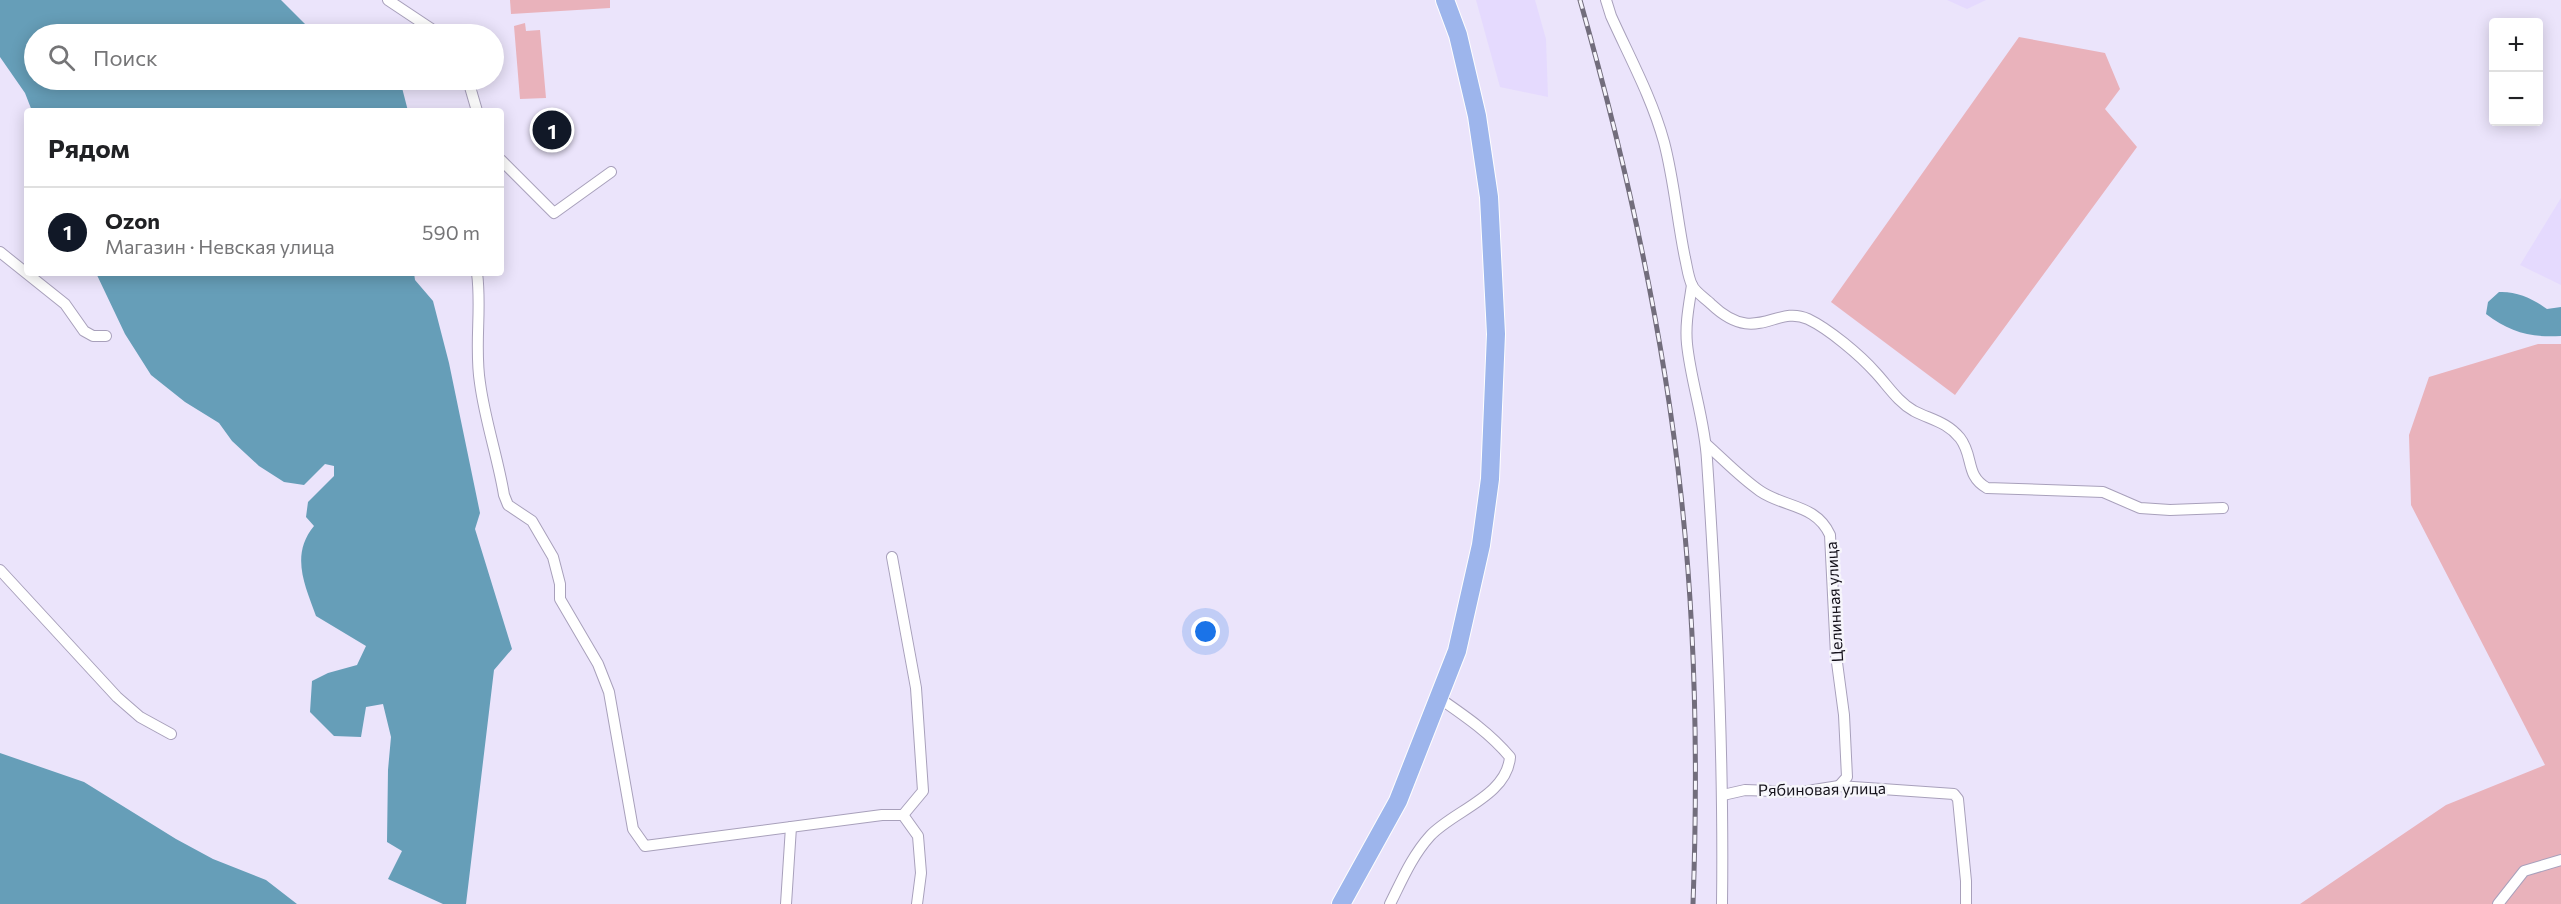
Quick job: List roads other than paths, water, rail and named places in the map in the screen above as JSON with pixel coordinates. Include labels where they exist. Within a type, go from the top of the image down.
[{"type":"main road","points":[[1341,904],[1398,801],[1457,651],[1481,544],[1490,478],[1496,334],[1490,197],[1477,116],[1458,35],[1445,0]]},
{"type":"street","points":[[388,0],[424,24]]},
{"type":"street","points":[[1606,0],[1663,139],[1674,183],[1679,229],[1692,285],[1686,321],[1687,343],[1693,386],[1706,444],[1718,626],[1723,795],[1722,904]]},
{"type":"street","points":[[471,90],[476,108]]},
{"type":"street","points":[[504,163],[554,213],[611,172]]},
{"type":"street","points":[[0,252],[24,271]]},
{"type":"street","points":[[30,276],[64,303],[84,331],[93,336],[106,336]]},
{"type":"street","points":[[477,276],[480,314],[477,339],[480,383],[504,495],[508,505],[532,522],[553,557],[560,584],[560,599],[606,682],[633,829],[645,846],[882,815],[903,816]]},
{"type":"street","points":[[1692,285],[1716,309],[1738,323],[1756,325],[1793,316],[1807,318],[1834,336],[1874,371],[1897,399],[1914,411],[1945,423],[1961,438],[1977,482],[1987,488],[2103,492],[2140,508],[2170,510],[2223,507]]},
{"type":"street","name":"Целинная улица","points":[[1706,444],[1761,492],[1809,511],[1825,524],[1830,535],[1836,655],[1844,715],[1847,777],[1839,786]]},
{"type":"street","points":[[892,557],[916,688],[923,791],[903,816]]},
{"type":"street","points":[[0,570],[117,697],[140,717],[171,734]]},
{"type":"street","points":[[1390,904],[1410,863],[1432,835],[1468,810],[1494,788],[1509,770],[1510,757],[1500,745],[1481,727],[1439,698]]},
{"type":"street","name":"Рябиновая улица","points":[[1723,795],[1745,790],[1801,792],[1839,786],[1954,794],[1958,799],[1966,904]]},
{"type":"street","points":[[903,816],[918,836],[921,873],[917,904]]},
{"type":"street","points":[[786,904],[791,827]]},
{"type":"street","points":[[2498,904],[2524,871],[2561,860]]},
{"type":"water","points":[[0,0],[281,0],[305,24],[24,24],[24,90],[403,90],[407,108],[31,108],[25,93],[0,57]]},
{"type":"water","points":[[97,276],[414,276],[415,280],[433,301],[449,363],[480,513],[475,529],[512,649],[494,670],[466,904],[443,904],[388,879],[402,851],[387,842],[391,737],[383,704],[366,707],[361,737],[334,736],[310,712],[312,681],[328,673],[357,665],[366,646],[316,616],[304,582],[301,559],[307,537],[314,526],[306,517],[308,502],[334,476],[334,466],[325,464],[304,485],[284,482],[259,466],[232,441],[219,423],[185,402],[151,375],[125,334]]},
{"type":"water","points":[[2499,292],[2524,296],[2547,309],[2561,307],[2561,336],[2530,335],[2503,325],[2486,314],[2488,302]]},
{"type":"water","points":[[0,753],[84,782],[213,859],[266,880],[297,904],[0,904]]},
{"type":"railway","points":[[1580,0],[1613,122],[1641,246],[1664,370],[1681,495],[1693,648],[1695,751],[1693,904]]},
{"type":"place","name":"Ozon","points":[[552,130]]}]
